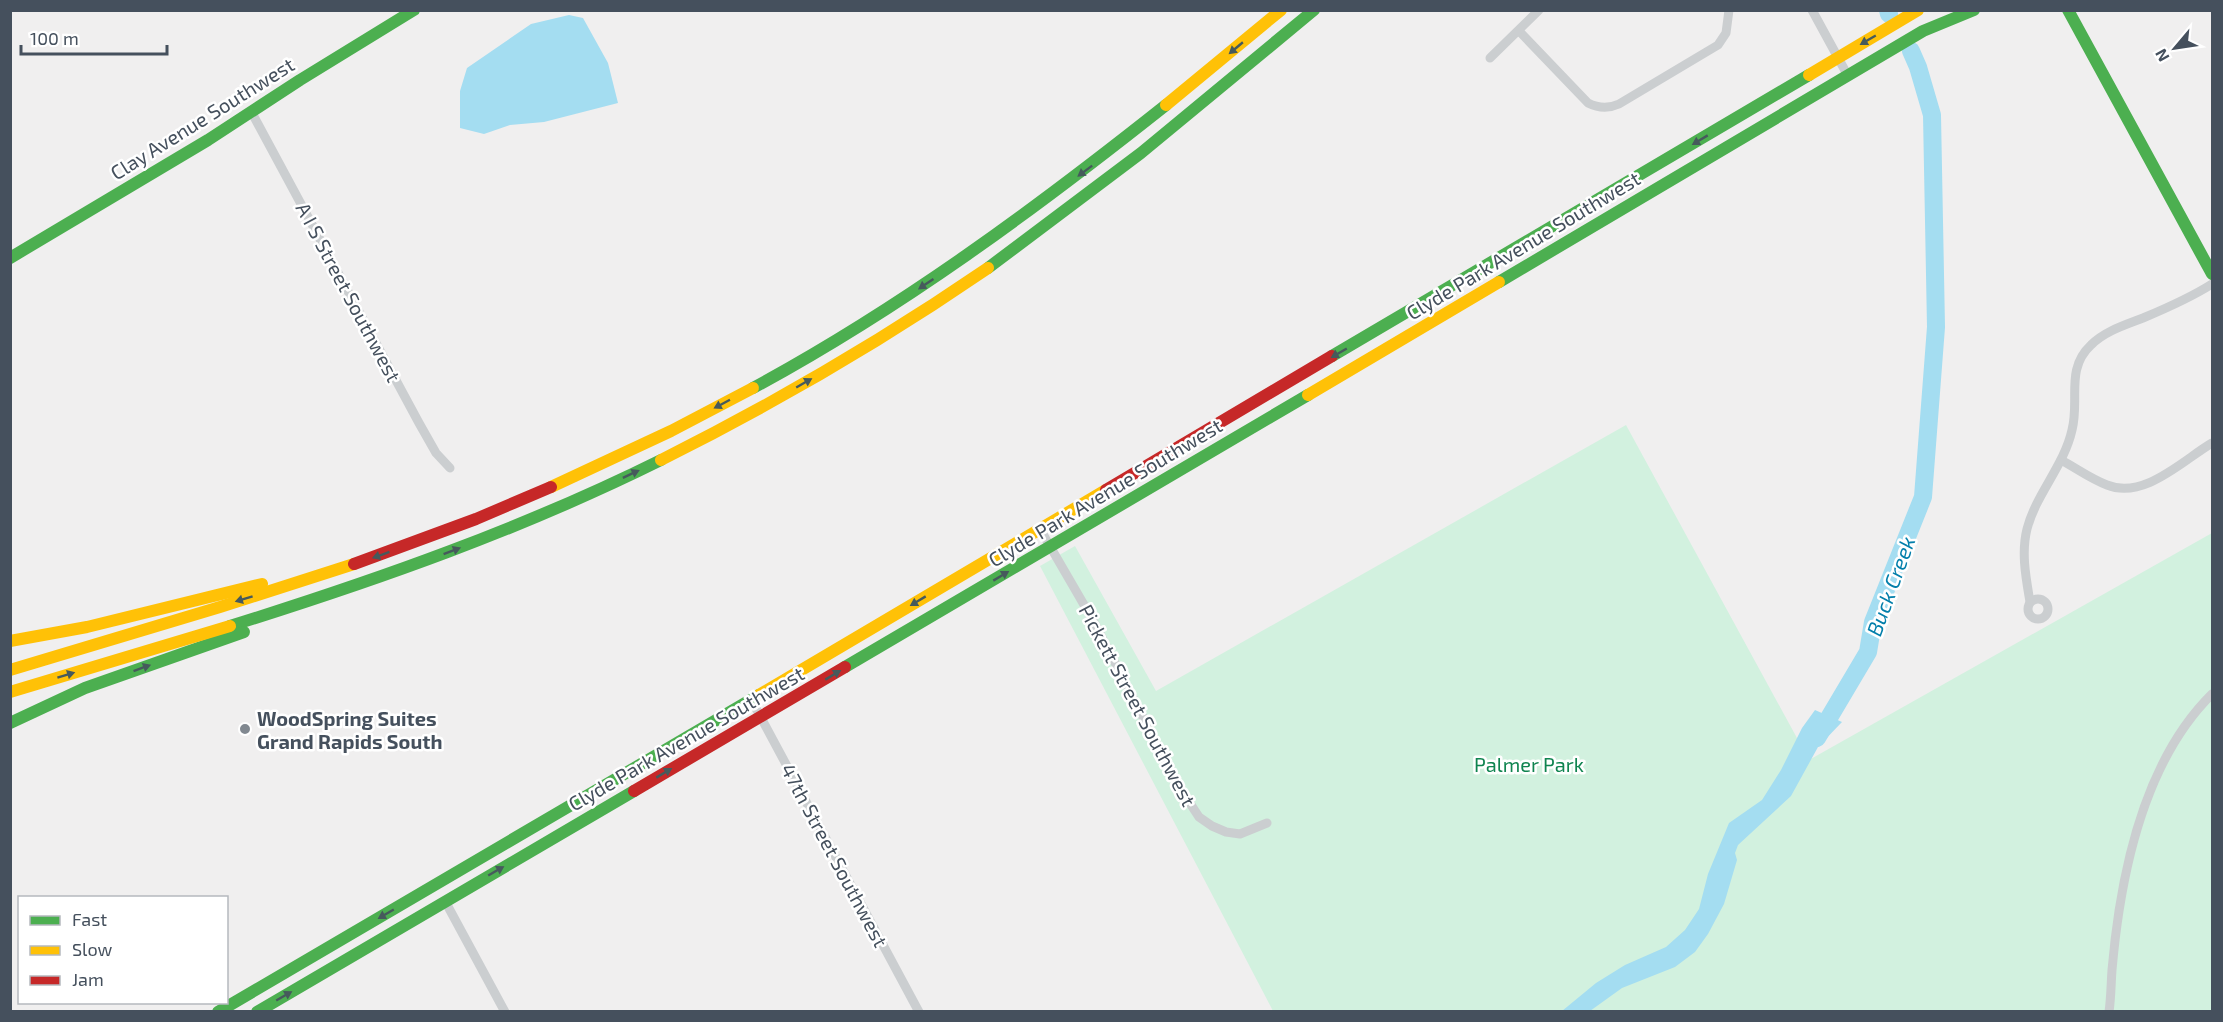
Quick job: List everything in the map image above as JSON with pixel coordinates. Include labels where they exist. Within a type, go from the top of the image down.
[{"type":"main road","name":"Clay Avenue Southwest","points":[[10,258],[252,113],[300,80],[414,10]]},
{"type":"main road","points":[[10,670],[244,600],[360,562],[442,532],[550,488],[694,420],[814,354],[908,296],[1028,213],[1107,153],[1281,10]]},
{"type":"main road","points":[[10,723],[85,688],[255,628],[552,510],[662,459],[782,396],[888,334],[973,278],[1077,203],[1314,10]]},
{"type":"main road","name":"Clyde Park Avenue Southwest","points":[[219,1011],[1918,10]]},
{"type":"main road","name":"Clyde Park Avenue Southwest","points":[[257,1011],[1136,497],[1923,32],[1974,10]]},
{"type":"main road","points":[[2068,10],[2212,274]]},
{"type":"main road","points":[[1588,205],[1598,223]]},
{"type":"main road","points":[[1359,341],[1369,358]]},
{"type":"main road","points":[[1126,478],[1136,497]]},
{"type":"main road","points":[[10,692],[315,599],[432,559]]},
{"type":"main road","points":[[10,641],[87,627],[213,594],[360,562]]},
{"type":"main road","points":[[560,835],[556,830],[556,821],[587,795]]},
{"type":"street","points":[[1519,31],[1588,103],[1609,108],[1718,45],[1726,33],[1729,10]]},
{"type":"street","points":[[1812,10],[1848,76]]},
{"type":"street","points":[[1490,58],[1519,31],[1536,11]]},
{"type":"street","name":"A I S Street Southwest","points":[[252,113],[419,423],[436,453],[450,468]]},
{"type":"street","points":[[2030,602],[2024,549],[2027,528],[2061,460],[2073,429],[2075,402],[2073,378],[2077,363],[2090,345],[2107,333],[2191,298],[2212,284]]},
{"type":"street","points":[[2061,460],[2109,486],[2131,487],[2152,481],[2212,443]]},
{"type":"street","name":"Pickett Street Southwest","points":[[1040,529],[1094,622],[1178,785],[1199,817],[1226,832],[1240,834],[1267,823]]},
{"type":"street","points":[[2109,1011],[2122,895],[2141,818],[2166,758],[2191,718],[2212,694]]},
{"type":"street","name":"47th Street Southwest","points":[[751,699],[919,1011]]},
{"type":"street","points":[[445,901],[505,1011]]},
{"type":"green space","name":"Palmer Park","points":[[1626,425],[1809,760],[2212,533],[2212,1011],[1273,1011],[1040,566],[1075,546],[1156,691]]},
{"type":"water","points":[[569,15],[583,18],[608,63],[618,103],[544,122],[510,125],[484,134],[460,128],[460,91],[467,68],[531,24]]},
{"type":"water","points":[[1815,710],[1842,722],[1818,747],[1791,796],[1738,845],[1735,853],[1737,860],[1724,904],[1708,934],[1695,952],[1675,967],[1622,988],[1590,1011],[1562,1011],[1596,983],[1625,965],[1666,947],[1685,930],[1699,909],[1708,874],[1729,823],[1762,800],[1781,770],[1802,728]]},
{"type":"waterway","name":"Buck Creek","points":[[1888,10],[1889,14]]},
{"type":"waterway","name":"Buck Creek","points":[[1817,738],[1868,652],[1873,622],[1923,497],[1936,327],[1932,115],[1911,51]]},
{"type":"traffic: fast","points":[[10,258],[208,140],[414,10]]},
{"type":"traffic: fast","points":[[988,268],[1141,153],[1314,10]]},
{"type":"traffic: fast","points":[[1499,282],[1923,31],[1974,10]]},
{"type":"traffic: fast","points":[[2068,10],[2212,274]]},
{"type":"traffic: fast","points":[[1332,356],[1809,75]]},
{"type":"traffic: fast","points":[[753,388],[862,325],[966,256],[1166,105]]},
{"type":"traffic: fast","points":[[845,667],[1308,395]]},
{"type":"traffic: fast","points":[[230,626],[448,552],[556,509],[661,460]]},
{"type":"traffic: fast","points":[[10,723],[85,688],[244,632]]},
{"type":"traffic: fast","points":[[218,1012],[759,695]]},
{"type":"traffic: fast","points":[[257,1012],[634,791]]},
{"type":"traffic: slow","points":[[1166,105],[1281,10]]},
{"type":"traffic: slow","points":[[1809,75],[1918,10]]},
{"type":"traffic: slow","points":[[661,460],[828,370],[988,268]]},
{"type":"traffic: slow","points":[[1308,395],[1499,282]]},
{"type":"traffic: slow","points":[[551,487],[671,431],[753,388]]},
{"type":"traffic: slow","points":[[759,695],[1106,490]]},
{"type":"traffic: slow","points":[[10,670],[354,564]]},
{"type":"traffic: slow","points":[[10,641],[87,627],[262,584]]},
{"type":"traffic: slow","points":[[10,692],[230,626]]},
{"type":"traffic: jam","points":[[1106,490],[1332,356]]},
{"type":"traffic: jam","points":[[354,564],[476,519],[551,487]]},
{"type":"traffic: jam","points":[[634,791],[845,667]]},
{"type":"place","name":"WoodSpring Suites Grand Rapids South","points":[[245,729]]}]
